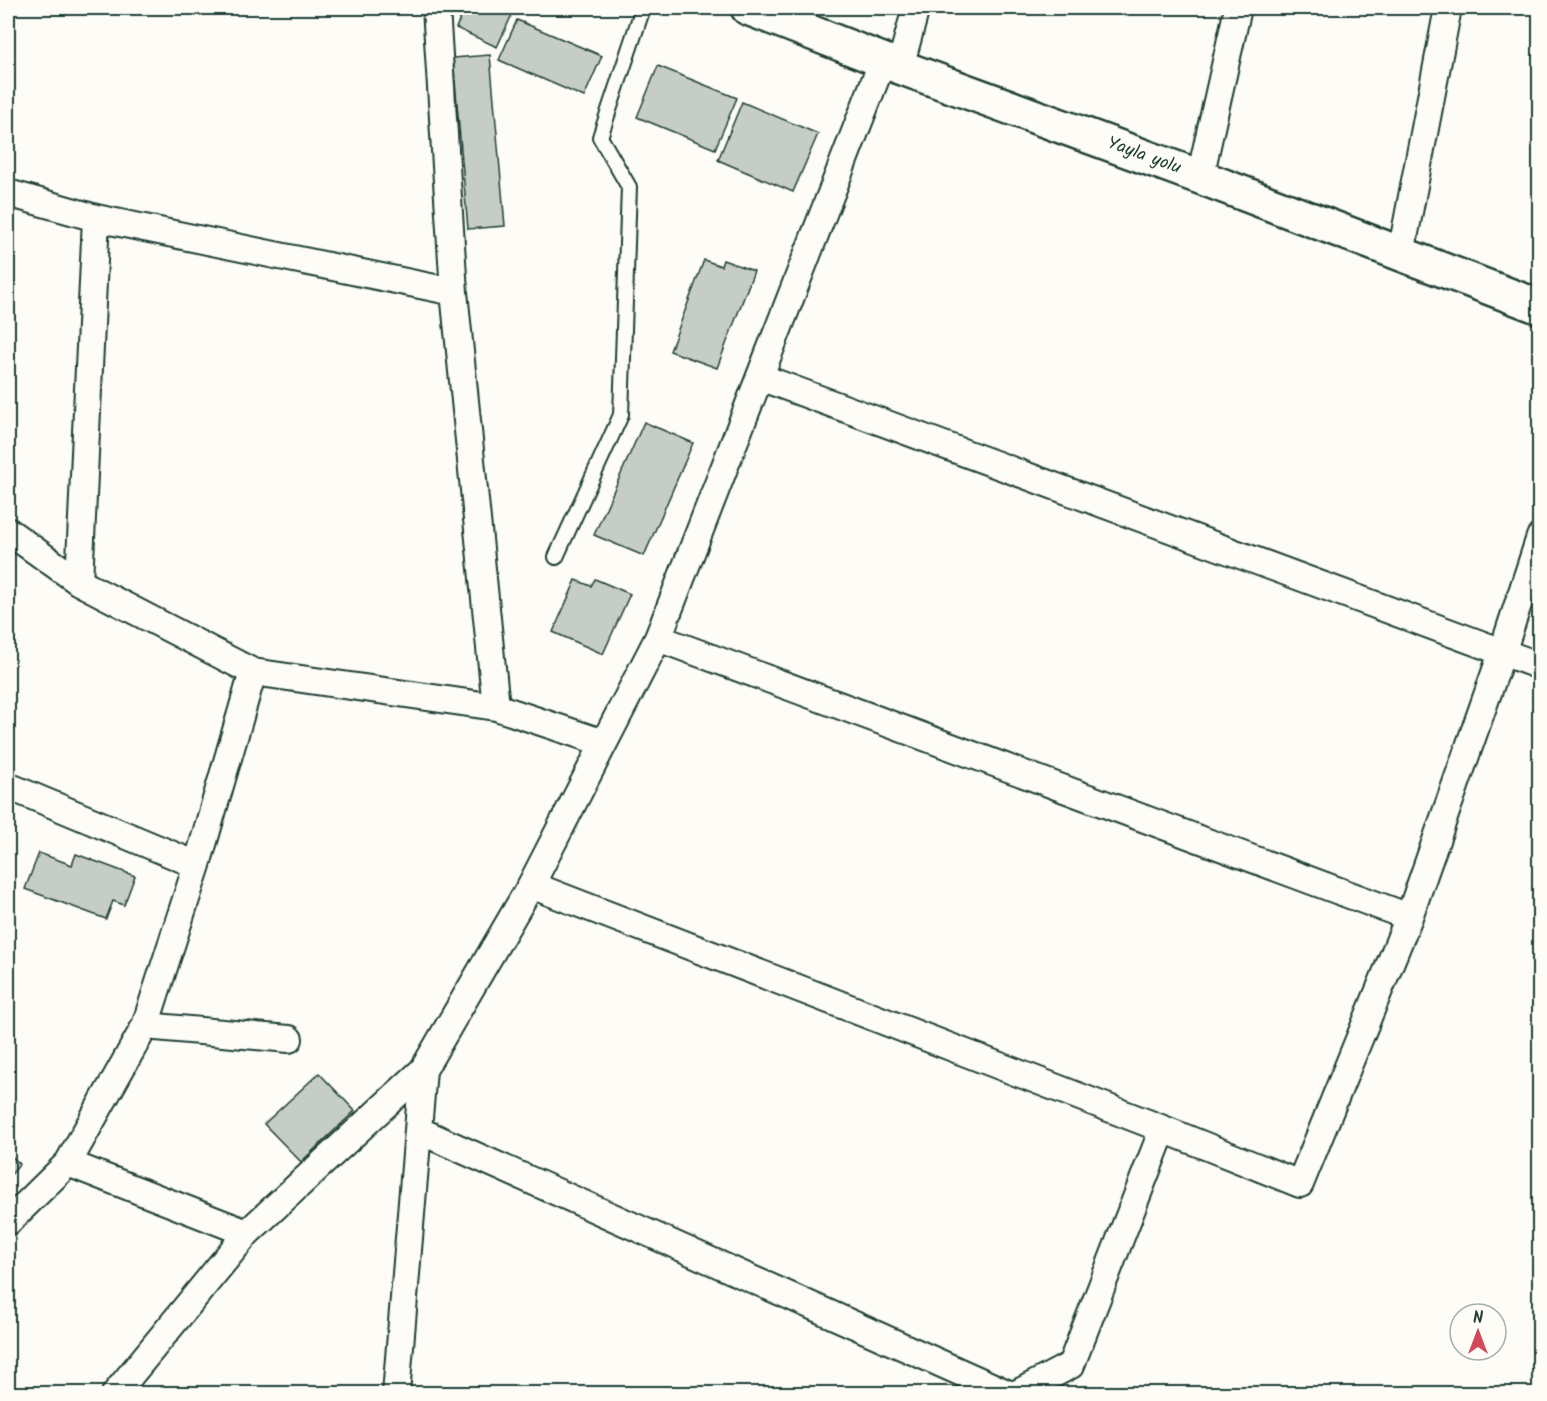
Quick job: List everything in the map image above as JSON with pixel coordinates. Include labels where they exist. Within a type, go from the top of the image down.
[{"type":"street","points":[[436,8],[454,292],[496,707]]},
{"type":"street","name":"Yayla yolu","points":[[748,8],[1539,307]]},
{"type":"street","points":[[115,1394],[247,1233],[423,1070],[531,885],[658,638],[760,377],[916,8]]},
{"type":"street","points":[[1200,177],[1238,8]]},
{"type":"street","points":[[1401,254],[1448,8]]},
{"type":"street","points":[[8,193],[96,218],[454,292]]},
{"type":"street","points":[[79,582],[96,218]]},
{"type":"street","points":[[760,377],[1539,666]]},
{"type":"street","points":[[8,531],[79,582],[254,672],[496,707],[604,743]]},
{"type":"street","points":[[531,885],[1300,1184],[1409,917],[1502,653],[1539,537]]},
{"type":"street","points":[[658,638],[1409,917]]},
{"type":"street","points":[[8,1221],[68,1163],[145,1026],[197,865],[254,672]]},
{"type":"street","points":[[8,786],[197,865]]},
{"type":"street","points":[[145,1026],[289,1040]]},
{"type":"street","points":[[396,1394],[423,1070]]},
{"type":"street","points":[[1017,1394],[1071,1365],[1163,1129]]},
{"type":"street","points":[[418,1130],[1009,1394]]},
{"type":"street","points":[[68,1163],[247,1233]]},
{"type":"lane","points":[[556,557],[621,415],[629,187],[600,138],[643,8]]},
{"type":"building","points":[[465,8],[515,8],[497,47],[456,28]]},
{"type":"building","points":[[517,20],[602,56],[584,97],[499,60]]},
{"type":"building","points":[[490,55],[505,226],[468,229],[453,58]]},
{"type":"building","points":[[658,66],[737,98],[715,149],[637,117]]},
{"type":"building","points":[[742,102],[818,134],[793,192],[718,160]]},
{"type":"building","points":[[704,260],[721,266],[723,260],[754,271],[717,368],[670,351]]},
{"type":"building","points":[[644,422],[693,443],[644,556],[594,535]]},
{"type":"building","points":[[595,579],[630,594],[603,654],[553,632],[576,580],[591,586]]},
{"type":"building","points":[[39,853],[72,865],[76,854],[135,876],[124,905],[113,901],[106,919],[25,889]]},
{"type":"building","points":[[319,1073],[355,1111],[301,1162],[264,1124]]},
{"type":"building","points":[[8,1153],[20,1164],[8,1178]]}]
